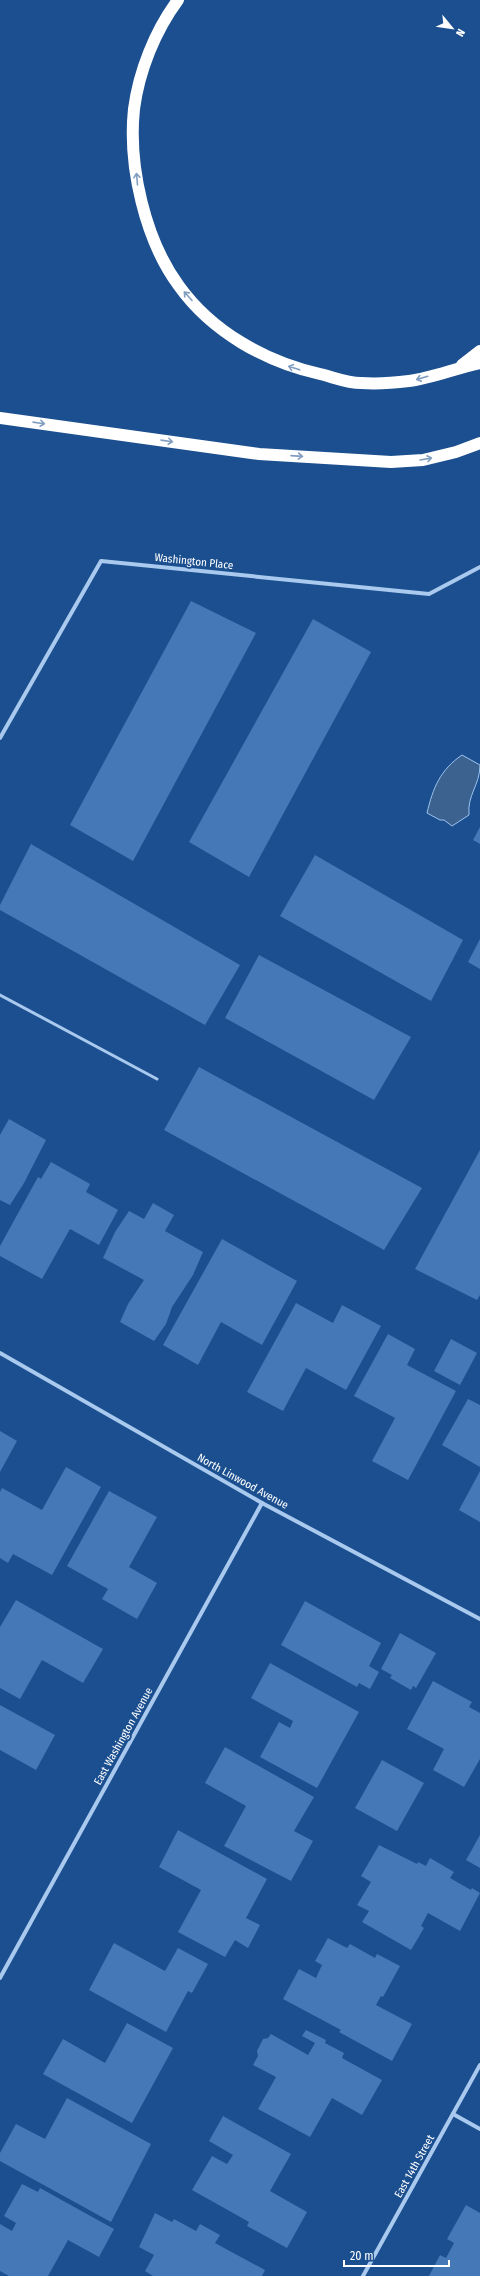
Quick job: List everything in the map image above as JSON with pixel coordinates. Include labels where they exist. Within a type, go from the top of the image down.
[{"type":"highway","points":[[178,0],[165,18],[145,62],[134,109],[134,150],[138,190],[154,241],[178,286],[209,320],[243,344],[293,368],[359,383],[410,381],[459,367],[480,363]]},
{"type":"highway","points":[[459,367],[480,351]]},
{"type":"highway","points":[[0,418],[259,454],[383,461],[423,460],[456,452],[480,443]]},
{"type":"street","name":"Washington Place","points":[[0,738],[101,561],[429,594],[480,567]]},
{"type":"street","name":"North Linwood Avenue","points":[[0,1353],[262,1503],[480,1620]]},
{"type":"street","name":"East Washington Avenue","points":[[0,1978],[262,1503]]},
{"type":"street","name":"East 14th Street","points":[[363,2276],[480,2065]]},
{"type":"street","points":[[453,2114],[480,2129]]},
{"type":"lane","points":[[0,995],[157,1079]]},
{"type":"water","points":[[462,755],[480,765],[478,778],[470,802],[469,815],[452,826],[444,820],[440,820],[427,813],[438,780],[448,767]]},
{"type":"building","points":[[191,601],[256,633],[133,861],[70,825]]},
{"type":"building","points":[[313,619],[371,652],[249,877],[189,842]]},
{"type":"building","points":[[480,827],[480,844],[473,840]]},
{"type":"building","points":[[31,844],[240,965],[205,1025],[0,910],[0,905]]},
{"type":"building","points":[[315,855],[463,940],[431,1001],[280,916]]},
{"type":"building","points":[[480,939],[480,969],[468,962]]},
{"type":"building","points":[[259,955],[411,1037],[374,1100],[225,1018]]},
{"type":"building","points":[[199,1067],[422,1188],[384,1250],[164,1130]]},
{"type":"building","points":[[9,1119],[46,1140],[24,1183],[10,1205],[0,1200],[0,1135]]},
{"type":"building","points":[[480,1150],[480,1295],[477,1300],[415,1269]]},
{"type":"building","points":[[51,1162],[90,1184],[86,1192],[118,1210],[99,1245],[70,1229],[42,1279],[0,1256],[0,1246],[38,1177],[41,1179]]},
{"type":"building","points":[[153,1203],[174,1215],[165,1231],[203,1252],[193,1275],[172,1307],[166,1324],[154,1341],[120,1322],[128,1304],[144,1280],[103,1258],[115,1232],[129,1211],[144,1219]]},
{"type":"building","points":[[222,1239],[297,1281],[262,1345],[221,1322],[198,1365],[163,1345]]},
{"type":"building","points":[[296,1303],[333,1323],[342,1305],[381,1326],[346,1390],[306,1368],[283,1411],[247,1392]]},
{"type":"building","points":[[388,1334],[415,1349],[407,1365],[456,1391],[408,1480],[372,1461],[395,1418],[354,1396]]},
{"type":"building","points":[[451,1339],[477,1353],[460,1385],[434,1371]]},
{"type":"building","points":[[468,1399],[480,1405],[480,1467],[442,1445]]},
{"type":"building","points":[[0,1431],[17,1441],[0,1472]]},
{"type":"building","points":[[66,1467],[101,1487],[52,1575],[13,1554],[8,1563],[0,1558],[0,1492],[2,1488],[42,1510]]},
{"type":"building","points":[[480,1471],[480,1522],[459,1510]]},
{"type":"building","points":[[109,1491],[157,1517],[129,1567],[157,1583],[137,1619],[102,1599],[108,1589],[67,1566]]},
{"type":"building","points":[[16,1600],[103,1649],[83,1683],[42,1660],[20,1699],[0,1688],[0,1627]]},
{"type":"building","points":[[305,1601],[381,1643],[369,1666],[379,1672],[370,1689],[359,1683],[357,1687],[281,1645]]},
{"type":"building","points":[[400,1633],[436,1653],[416,1688],[413,1686],[411,1690],[390,1678],[392,1675],[381,1669]]},
{"type":"building","points":[[270,1663],[359,1712],[317,1788],[260,1757],[279,1722],[290,1728],[293,1721],[251,1698]]},
{"type":"building","points":[[433,1681],[472,1702],[469,1707],[480,1713],[480,1759],[464,1787],[433,1770],[444,1749],[407,1729]]},
{"type":"building","points":[[0,1705],[55,1735],[36,1770],[0,1750]]},
{"type":"building","points":[[225,1747],[314,1797],[294,1831],[313,1841],[291,1881],[224,1846],[246,1806],[205,1783]]},
{"type":"building","points":[[382,1760],[424,1783],[397,1831],[355,1808]]},
{"type":"building","points":[[178,1830],[267,1879],[246,1918],[260,1925],[248,1948],[235,1940],[225,1957],[178,1932],[201,1890],[159,1867]]},
{"type":"building","points":[[480,1835],[480,1868],[466,1860]]},
{"type":"building","points":[[379,1845],[417,1864],[418,1862],[426,1866],[430,1858],[454,1872],[450,1878],[471,1890],[472,1888],[480,1893],[460,1931],[428,1913],[421,1926],[424,1928],[411,1950],[362,1922],[369,1911],[357,1905],[371,1882],[361,1876]]},
{"type":"building","points":[[328,1938],[347,1948],[350,1944],[375,1958],[377,1954],[400,1966],[383,1997],[381,1996],[376,2005],[412,2024],[392,2061],[339,2032],[341,2030],[283,1999],[299,1969],[316,1978],[322,1965],[315,1961]]},
{"type":"building","points":[[114,1943],[165,1971],[178,1948],[208,1964],[192,1993],[188,1991],[166,2032],[89,1990]]},
{"type":"building","points":[[127,2023],[173,2048],[132,2123],[43,2074],[63,2039],[105,2063]]},
{"type":"building","points":[[306,2030],[326,2040],[325,2043],[344,2053],[342,2058],[382,2080],[362,2115],[332,2098],[310,2137],[258,2109],[276,2077],[253,2065],[258,2056],[257,2051],[263,2039],[268,2038],[271,2034],[308,2055],[315,2043],[302,2036]]},
{"type":"building","points":[[67,2098],[151,2144],[111,2222],[0,2161],[0,2153],[16,2124],[45,2139]]},
{"type":"building","points":[[223,2116],[291,2154],[270,2191],[307,2212],[287,2248],[247,2226],[249,2222],[192,2190],[212,2156],[227,2164],[233,2155],[209,2141]]},
{"type":"building","points":[[22,2184],[38,2192],[40,2188],[114,2229],[99,2257],[68,2240],[48,2276],[9,2276],[0,2271],[0,2224],[12,2231],[16,2223],[4,2216]]},
{"type":"building","points":[[466,2205],[480,2213],[480,2276],[429,2276],[440,2255],[446,2258],[454,2243],[447,2239]]},
{"type":"building","points":[[155,2213],[172,2222],[174,2219],[196,2231],[200,2224],[220,2235],[215,2243],[265,2270],[262,2276],[153,2276],[145,2271],[154,2255],[139,2247]]}]
